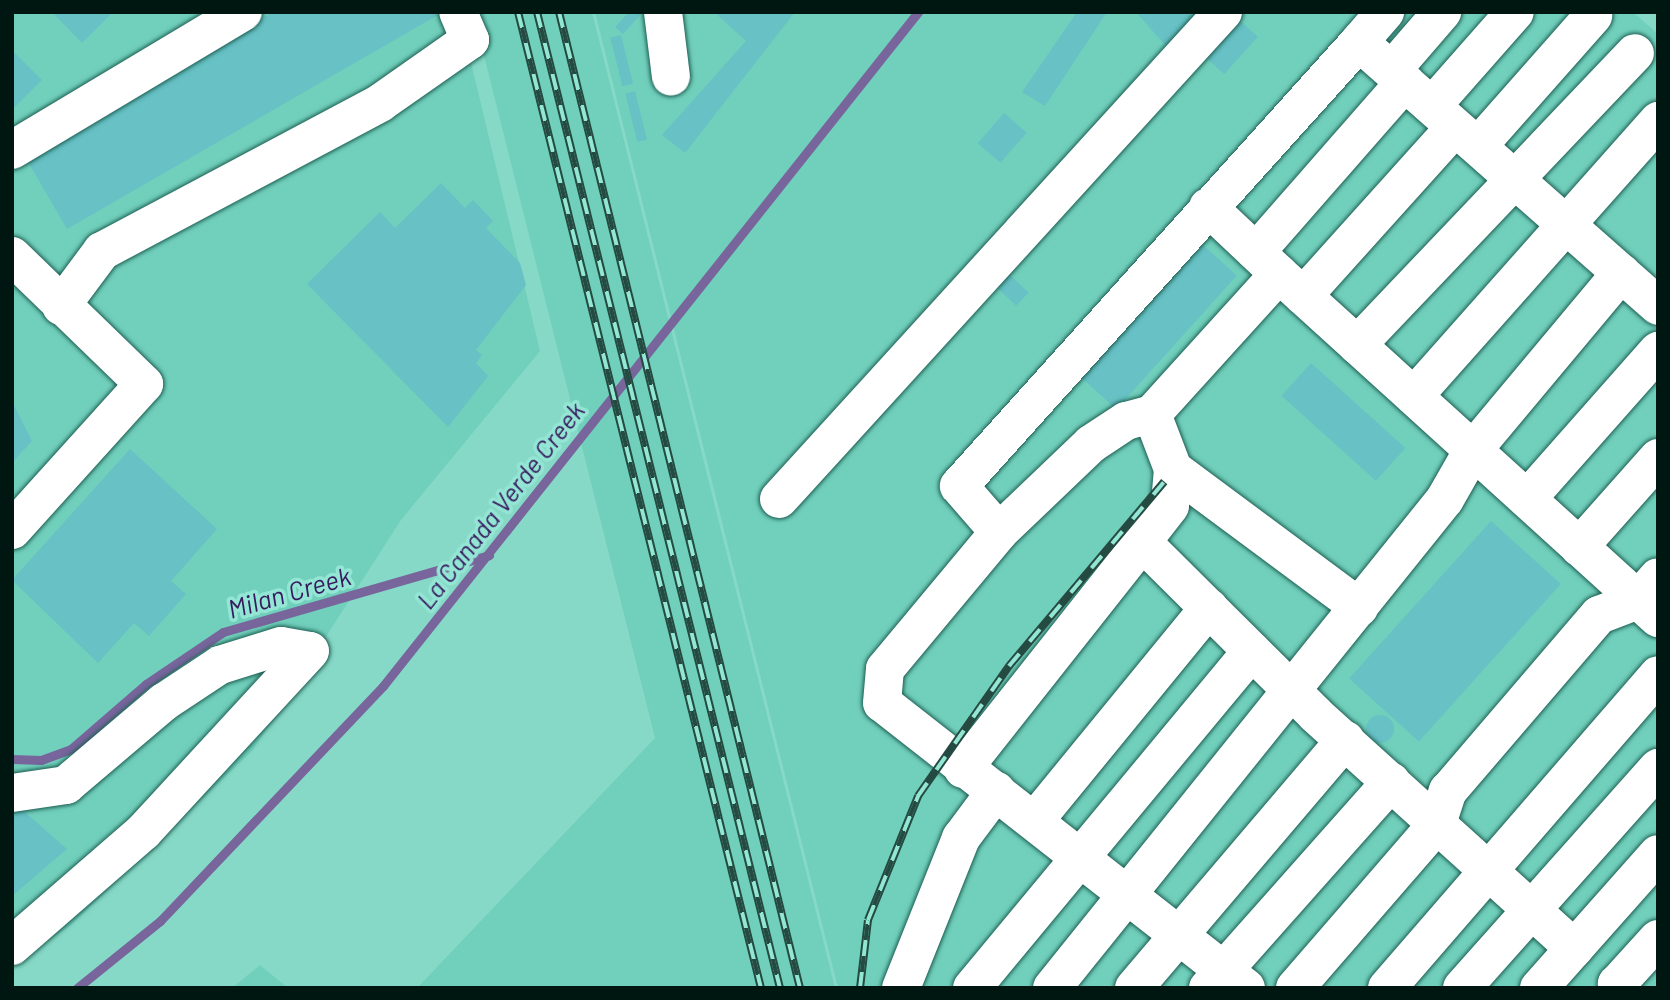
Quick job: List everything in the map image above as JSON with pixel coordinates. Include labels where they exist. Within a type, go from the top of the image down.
[{"type":"street","points":[[12,150],[243,12]]},
{"type":"street","points":[[61,306],[102,251],[380,103],[470,40],[458,12]]},
{"type":"street","points":[[663,12],[671,77]]},
{"type":"street","points":[[779,499],[1223,12]]},
{"type":"street","points":[[999,532],[959,486],[1385,12]]},
{"type":"street","points":[[1432,106],[1442,12]]},
{"type":"street","points":[[1391,782],[1226,981],[1182,933],[1036,819],[963,769],[882,703],[885,669],[999,532],[1091,444],[1126,421],[1153,414],[1515,12]]},
{"type":"street","points":[[1279,274],[1432,106],[1594,16]]},
{"type":"street","points":[[1359,42],[1658,306]]},
{"type":"street","points":[[1357,345],[1635,53]]},
{"type":"street","points":[[1414,396],[1658,121]]},
{"type":"street","points":[[1208,206],[1579,547],[1651,598]]},
{"type":"street","points":[[12,256],[144,384],[12,530]]},
{"type":"street","points":[[1052,988],[1132,894],[1445,499],[1473,450],[1620,273]]},
{"type":"street","points":[[1527,499],[1658,351]]},
{"type":"street","points":[[963,769],[1170,506],[1173,469],[1153,414]]},
{"type":"street","points":[[1579,547],[1658,458]]},
{"type":"street","points":[[1173,469],[1359,607]]},
{"type":"street","points":[[1142,542],[1292,691],[1574,948]]},
{"type":"street","points":[[1294,988],[1437,824],[1448,791],[1599,615],[1651,598]]},
{"type":"street","points":[[1036,819],[1209,608]]},
{"type":"street","points":[[12,793],[66,785],[164,702],[220,665],[281,646],[310,651],[144,832],[12,946]]},
{"type":"street","points":[[972,988],[1252,650]]},
{"type":"street","points":[[1387,988],[1658,675]]},
{"type":"street","points":[[1133,988],[1345,740]]},
{"type":"street","points":[[1462,988],[1658,768]]},
{"type":"street","points":[[901,988],[961,838],[996,791]]},
{"type":"street","points":[[1539,988],[1658,854]]},
{"type":"street","points":[[1621,988],[1617,984],[1658,939]]},
{"type":"shaded area","points":[[12,12],[459,12],[540,351],[401,520],[253,750],[71,925],[12,965]]},
{"type":"shaded area","points":[[473,12],[592,12],[835,988],[417,988],[655,738]]},
{"type":"shaded area","points":[[595,12],[1633,12],[1658,34],[1658,988],[838,988]]},
{"type":"shaded area","points":[[260,965],[288,988],[232,988]]},
{"type":"building","points":[[52,12],[113,12],[82,43]]},
{"type":"building","points":[[273,12],[443,12],[67,229],[24,155]]},
{"type":"building","points":[[629,12],[643,12],[623,34],[615,27]]},
{"type":"building","points":[[714,12],[795,12],[685,153],[662,135],[746,41]]},
{"type":"building","points":[[1077,12],[1107,12],[1045,106],[1022,92]]},
{"type":"building","points":[[1136,12],[1203,12],[1172,53]]},
{"type":"building","points":[[1237,18],[1258,37],[1224,74],[1204,55]]},
{"type":"building","points":[[621,35],[633,84],[622,86],[610,38]]},
{"type":"building","points":[[12,50],[42,80],[12,110]]},
{"type":"building","points":[[635,91],[647,140],[637,142],[625,93]]},
{"type":"building","points":[[1004,113],[1027,133],[1000,163],[978,143]]},
{"type":"building","points":[[441,183],[465,208],[473,200],[493,221],[486,228],[520,263],[526,285],[476,350],[482,355],[476,363],[488,376],[448,427],[307,284],[380,212],[395,228]]},
{"type":"building","points":[[1193,236],[1237,275],[1116,409],[1073,370]]},
{"type":"building","points":[[1007,272],[1029,293],[1016,306],[994,285]]},
{"type":"building","points":[[1311,363],[1405,448],[1376,481],[1282,396]]},
{"type":"building","points":[[12,401],[32,441],[12,463]]},
{"type":"building","points":[[130,449],[217,529],[171,581],[186,594],[149,636],[134,623],[98,663],[12,580]]},
{"type":"building","points":[[1491,521],[1561,584],[1419,741],[1349,679]]},
{"type":"building","points":[[1380,715],[1390,719],[1394,729],[1390,739],[1380,743],[1370,739],[1366,729],[1370,719]]},
{"type":"building","points":[[12,801],[67,849],[12,896]]},
{"type":"waterway","name":"La Canada Verde Creek","points":[[77,988],[160,921],[383,686],[918,12]]},
{"type":"waterway","name":"Milan Creek","points":[[12,759],[41,760],[71,749],[146,684],[223,632],[489,555]]},
{"type":"railway","points":[[518,12],[761,988]]},
{"type":"railway","points":[[537,12],[780,988]]},
{"type":"railway","points":[[559,12],[800,988]]},
{"type":"railway","points":[[860,988],[868,920],[918,796],[1009,666],[1164,482]]}]
